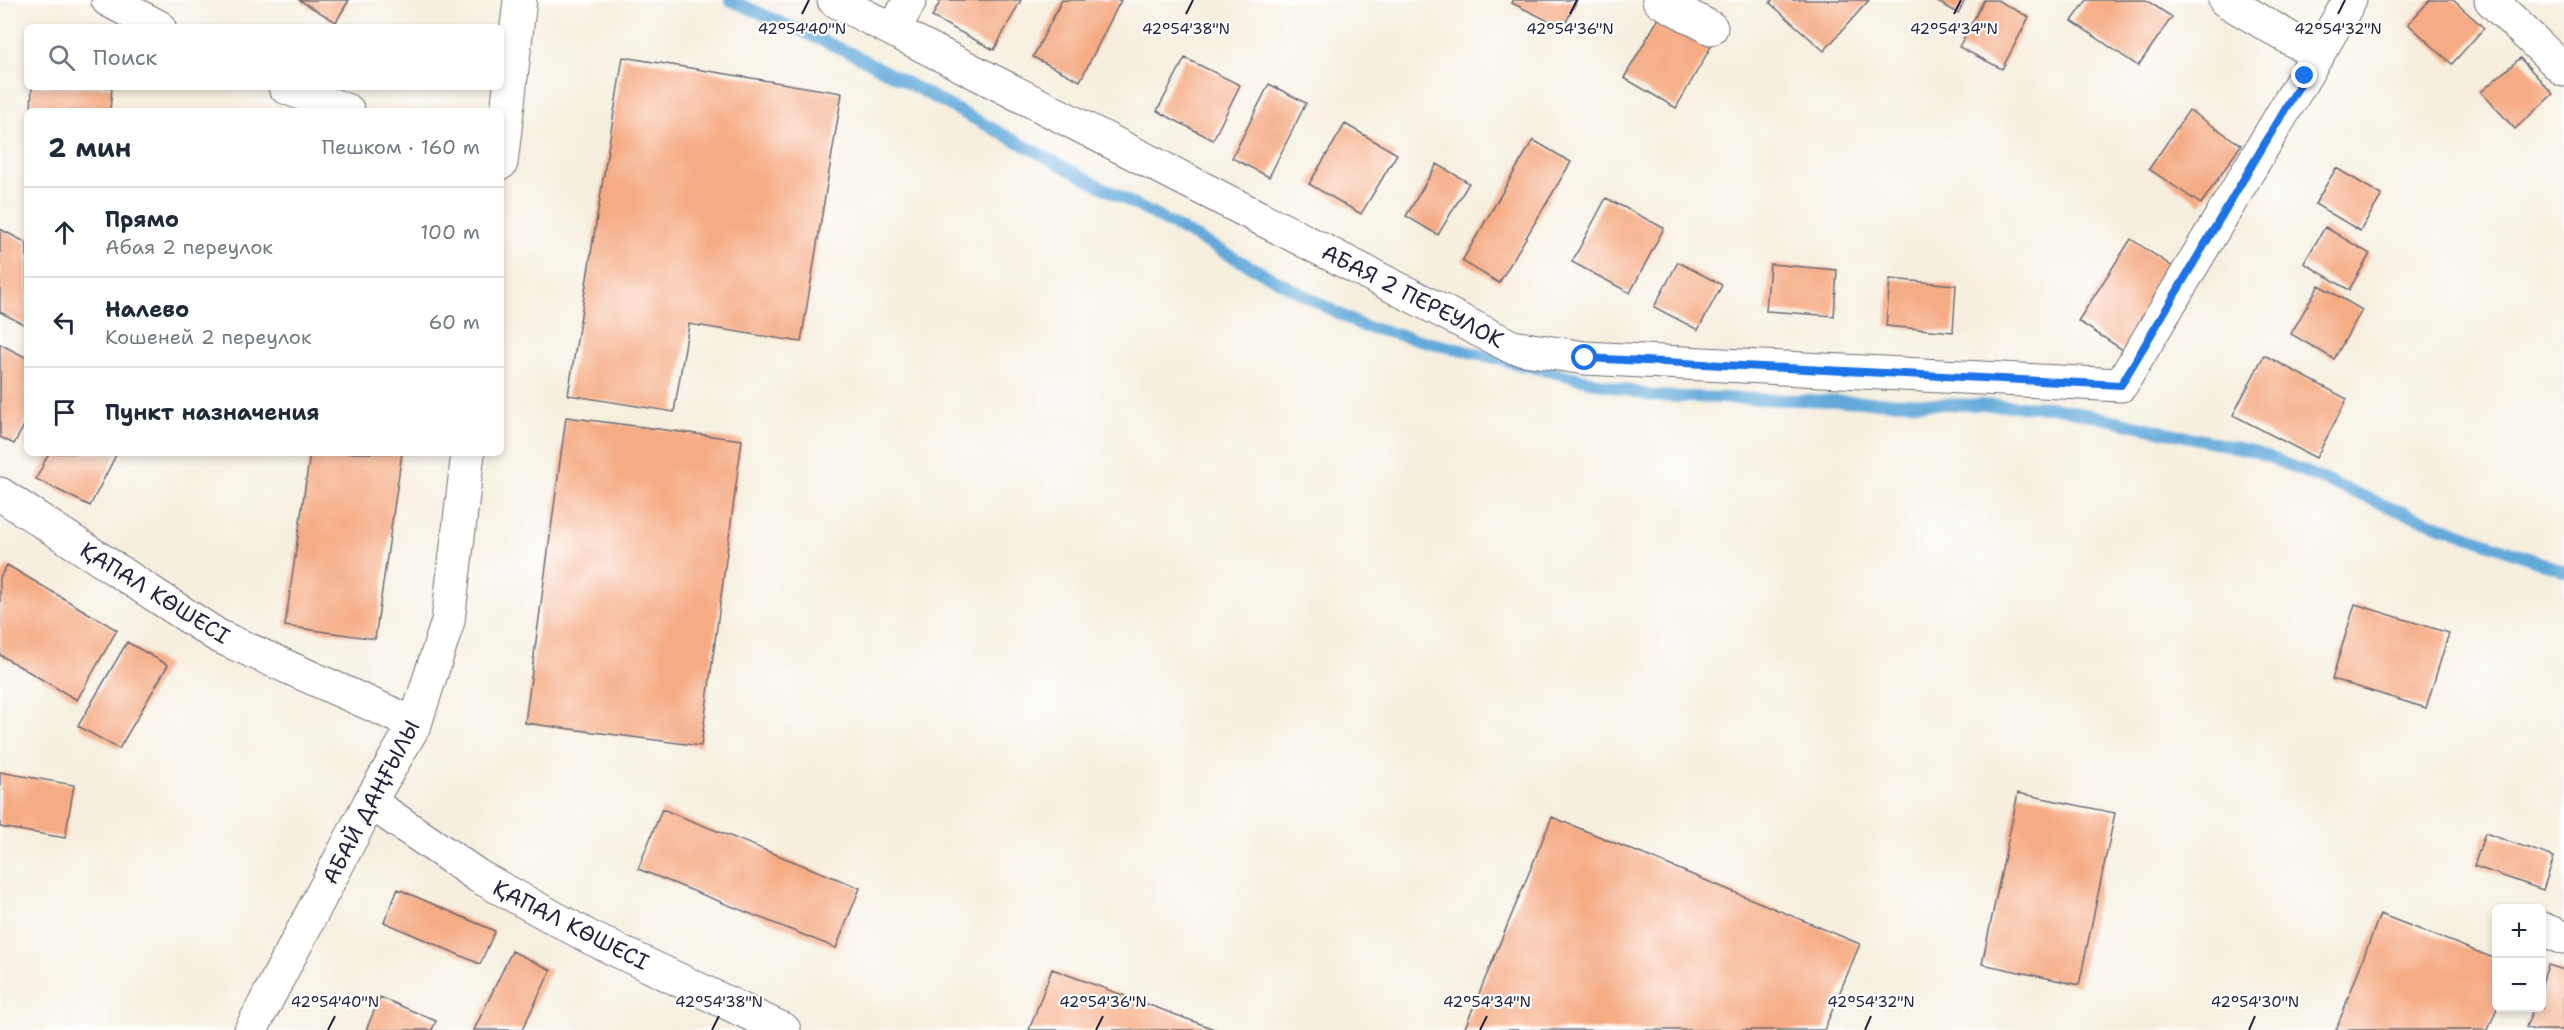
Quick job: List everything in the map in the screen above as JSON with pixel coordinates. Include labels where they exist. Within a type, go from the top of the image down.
[{"type":"street","points":[[108,0],[153,24]]},
{"type":"street","points":[[504,137],[520,0]]},
{"type":"street","name":"АБАЯ 2 ПЕРЕУЛОК","points":[[834,0],[1512,347],[1585,358],[2121,385],[2318,55]]},
{"type":"street","points":[[894,30],[910,0]]},
{"type":"street","points":[[1659,0],[1711,27]]},
{"type":"street","points":[[2225,0],[2318,55],[2350,0]]},
{"type":"street","points":[[2491,0],[2564,70]]},
{"type":"street","points":[[293,90],[340,108]]},
{"type":"street","name":"АБАЙ ДАҢҒЫЛЫ","points":[[251,1030],[370,802],[416,723],[448,621],[468,456]]},
{"type":"street","name":"ҚАПАЛ КӨШЕСІ","points":[[0,494],[218,636],[416,723]]},
{"type":"street","name":"ҚАПАЛ КӨШЕСІ","points":[[370,802],[478,876],[591,938],[784,1030]]},
{"type":"street","points":[[2546,931],[2564,938]]},
{"type":"building","points":[[299,0],[349,0],[336,22]]},
{"type":"building","points":[[941,0],[1021,0],[994,50],[932,17]]},
{"type":"building","points":[[1062,0],[1121,0],[1080,81],[1033,57]]},
{"type":"building","points":[[1513,0],[1577,0],[1563,28],[1512,3]]},
{"type":"building","points":[[1772,0],[1869,0],[1824,51],[1770,3]]},
{"type":"building","points":[[1934,0],[1965,0],[1958,13]]},
{"type":"building","points":[[1984,0],[1997,0],[2029,17],[2002,69],[1959,47]]},
{"type":"building","points":[[2087,0],[2146,0],[2172,17],[2138,66],[2072,21]]},
{"type":"building","points":[[2430,0],[2453,0],[2484,28],[2452,64],[2408,24]]},
{"type":"building","points":[[1661,14],[1713,43],[1676,108],[1624,78]]},
{"type":"building","points":[[623,57],[842,93],[801,342],[689,324],[674,412],[568,395]]},
{"type":"building","points":[[1185,58],[1240,85],[1213,140],[1157,111]]},
{"type":"building","points":[[2520,58],[2553,94],[2515,129],[2481,92]]},
{"type":"building","points":[[1269,84],[1306,103],[1269,177],[1232,158]]},
{"type":"building","points":[[32,90],[112,90],[110,108],[31,108]]},
{"type":"building","points":[[2189,110],[2241,145],[2201,204],[2149,169]]},
{"type":"building","points":[[1345,124],[1397,154],[1361,214],[1309,184]]},
{"type":"building","points":[[1533,140],[1571,162],[1499,283],[1462,261]]},
{"type":"building","points":[[1437,164],[1469,183],[1438,235],[1406,216]]},
{"type":"building","points":[[2336,168],[2382,195],[2360,231],[2315,204]]},
{"type":"building","points":[[1606,198],[1664,228],[1630,293],[1572,262]]},
{"type":"building","points":[[2325,227],[2370,254],[2349,290],[2304,263]]},
{"type":"building","points":[[0,229],[24,241],[24,324],[0,312]]},
{"type":"building","points":[[2131,239],[2179,271],[2126,352],[2078,321]]},
{"type":"building","points":[[1678,262],[1722,285],[1698,330],[1654,307]]},
{"type":"building","points":[[1770,264],[1837,270],[1834,316],[1766,311]]},
{"type":"building","points":[[1890,279],[1956,285],[1953,332],[1886,326]]},
{"type":"building","points":[[2319,285],[2362,310],[2334,359],[2291,334]]},
{"type":"building","points":[[0,344],[24,356],[24,426],[14,444],[0,437]]},
{"type":"building","points":[[2264,355],[2347,399],[2316,458],[2233,415]]},
{"type":"building","points":[[566,417],[742,440],[701,746],[525,723]]},
{"type":"building","points":[[48,456],[115,456],[90,506],[36,479]]},
{"type":"building","points":[[310,456],[402,456],[375,639],[285,626]]},
{"type":"building","points":[[7,565],[117,630],[77,700],[0,655],[0,577]]},
{"type":"building","points":[[2355,604],[2449,633],[2426,708],[2332,679]]},
{"type":"building","points":[[127,642],[168,665],[119,749],[78,726]]},
{"type":"building","points":[[0,772],[74,785],[65,838],[0,827]]},
{"type":"building","points":[[2018,793],[2115,813],[2079,985],[1982,964]]},
{"type":"building","points":[[662,809],[860,888],[836,948],[638,869]]},
{"type":"building","points":[[1552,817],[1860,944],[1824,1030],[1464,1030]]},
{"type":"building","points":[[2485,833],[2554,857],[2543,890],[2474,866]]},
{"type":"building","points":[[398,889],[495,931],[480,964],[384,922]]},
{"type":"building","points":[[2380,914],[2492,957],[2492,1012],[2495,1012],[2488,1030],[2336,1030]]},
{"type":"building","points":[[512,951],[551,970],[522,1030],[474,1030]]},
{"type":"building","points":[[2548,965],[2564,970],[2564,1030],[2534,1030],[2526,1027],[2532,1012],[2546,1012]]},
{"type":"building","points":[[1052,969],[1217,1030],[1029,1030]]},
{"type":"building","points":[[380,997],[436,1021],[432,1030],[366,1030]]},
{"type":"waterway","points":[[730,0],[853,54],[1362,326],[1651,396],[2053,407],[2257,452],[2394,509],[2564,571]]},
{"type":"route","points":[[1585,358],[2121,385],[2305,76]]}]
